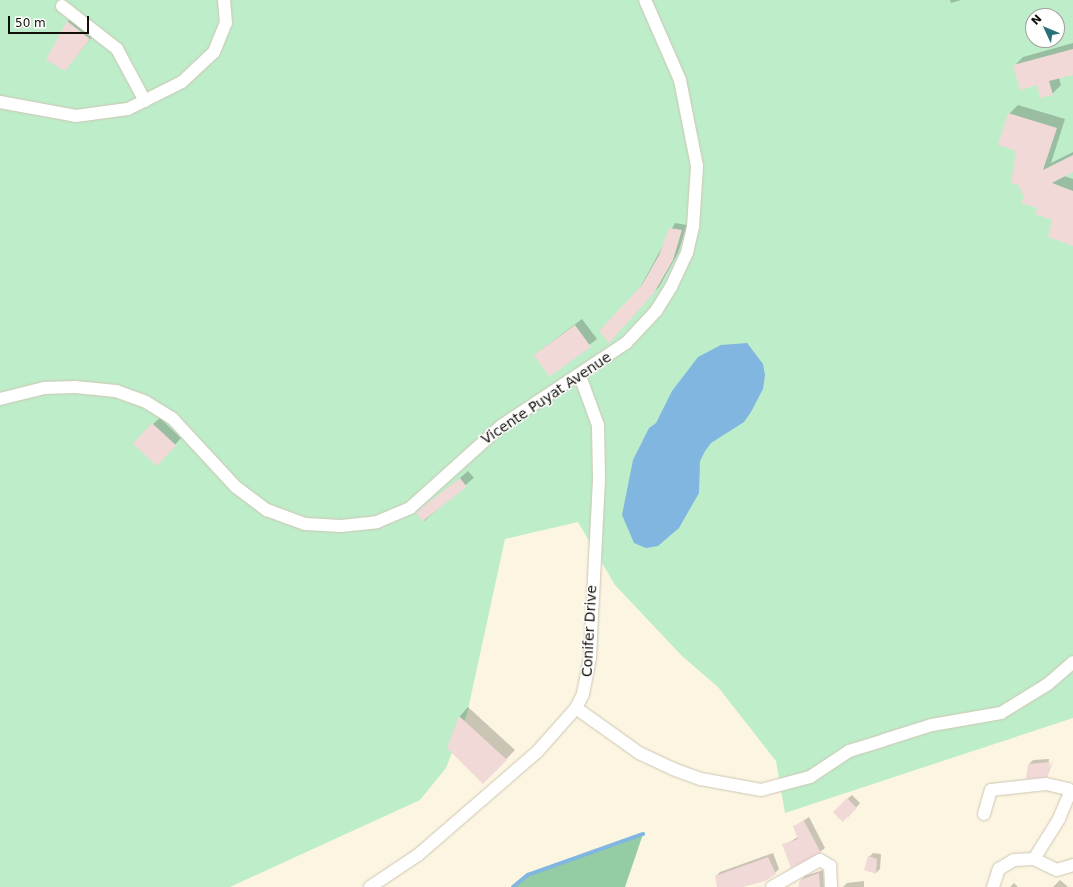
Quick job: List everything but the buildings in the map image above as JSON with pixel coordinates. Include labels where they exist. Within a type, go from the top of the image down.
[{"type":"street","points":[[0,102],[76,116],[112,113],[145,101],[182,82],[214,52],[226,23],[224,0]]},
{"type":"street","name":"Vicente Puyat Avenue","points":[[0,399],[44,388],[75,387],[116,391],[146,402],[172,418],[236,487],[267,510],[305,524],[341,526],[377,522],[404,511],[500,426],[580,376],[626,343],[656,311],[687,253],[693,227],[697,166],[694,136],[680,80],[645,0]]},
{"type":"street","points":[[62,6],[117,49],[145,101]]},
{"type":"street","name":"Conifer Drive","points":[[370,887],[418,855],[537,752],[576,708],[588,680],[599,478],[598,425],[580,376]]},
{"type":"street","points":[[576,708],[639,753],[673,770],[701,779],[761,790],[810,776],[849,751],[932,725],[1001,713],[1048,684],[1073,662]]},
{"type":"street","points":[[984,814],[991,790],[1046,784],[1063,786],[1071,793],[1034,859]]},
{"type":"street","points":[[993,887],[1003,864],[1034,859],[1057,870],[1073,865]]},
{"type":"street","points":[[772,887],[820,860],[830,866],[831,887]]},
{"type":"green space","points":[[0,0],[1073,0],[1073,718],[785,813],[776,761],[718,687],[682,656],[615,585],[578,522],[505,539],[467,714],[446,768],[420,800],[230,887],[0,887]]},
{"type":"green space","points":[[643,834],[625,887],[513,887],[528,875]]},
{"type":"water","points":[[747,343],[763,364],[765,375],[763,389],[751,412],[744,422],[711,443],[705,451],[700,461],[699,493],[679,528],[658,546],[646,548],[634,543],[622,515],[633,460],[649,428],[656,423],[672,391],[698,357],[721,345]]},
{"type":"waterway","points":[[513,887],[528,875],[643,834]]}]
